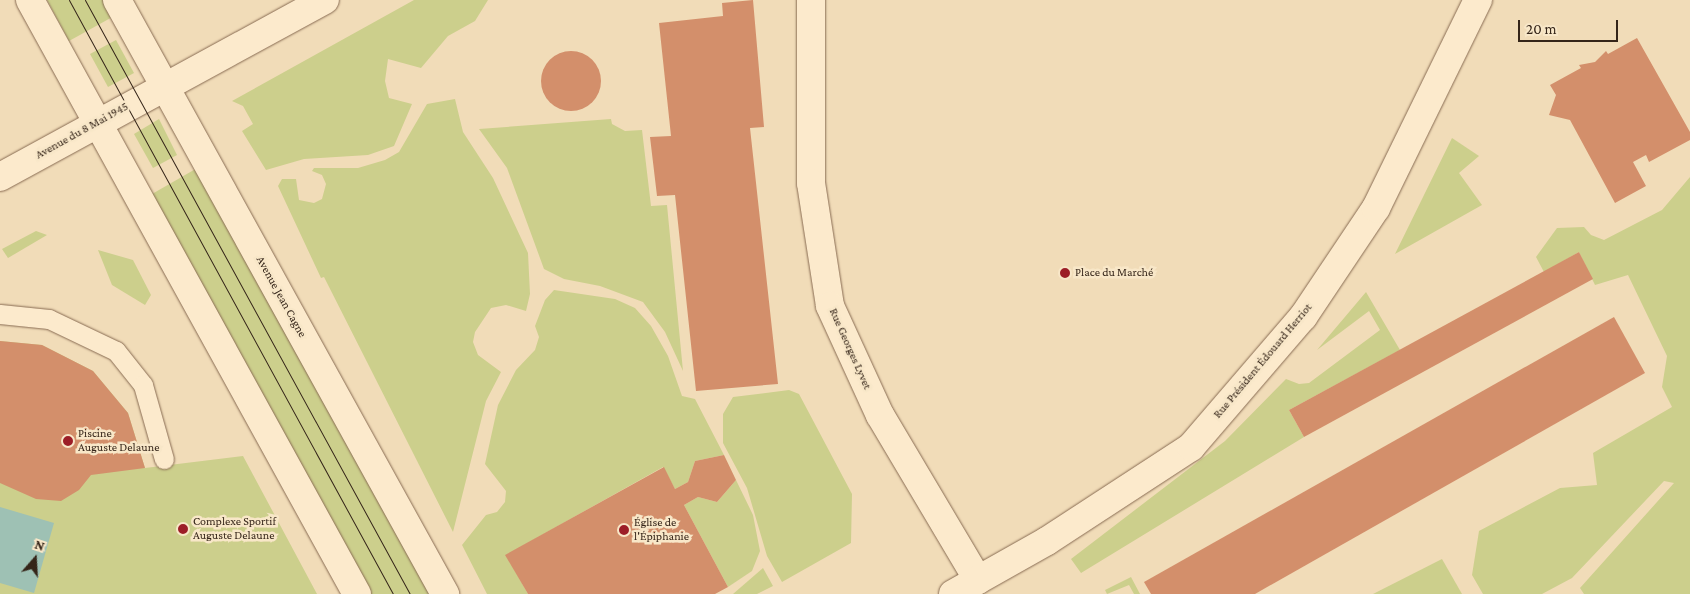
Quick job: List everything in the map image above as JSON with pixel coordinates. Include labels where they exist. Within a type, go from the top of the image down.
[{"type":"street","points":[[30,0],[97,123],[136,188],[358,594]]},
{"type":"street","name":"Avenue Jean Cagne","points":[[117,0],[445,594]]},
{"type":"street","name":"Avenue du 8 Mai 1945","points":[[0,177],[325,0]]},
{"type":"street","name":"Rue Georges Lyvet","points":[[811,0],[811,183],[830,306],[880,415],[978,580]]},
{"type":"street","name":"Rue Président Édouard Herriot","points":[[952,594],[1047,541],[1197,440],[1303,317],[1376,208],[1478,0]]},
{"type":"lane","points":[[0,314],[50,319],[116,351],[143,386],[164,458]]},
{"type":"green space","points":[[47,0],[108,0],[116,15],[69,41]]},
{"type":"green space","points":[[414,0],[488,0],[475,21],[448,36],[421,68],[388,59],[385,81],[389,98],[412,104],[394,146],[368,155],[304,159],[266,170],[242,131],[253,124],[243,106],[232,101]]},
{"type":"green space","points":[[116,40],[134,73],[108,87],[90,54]]},
{"type":"green space","points":[[455,99],[463,132],[493,178],[528,253],[530,294],[526,311],[506,305],[491,308],[475,332],[473,342],[478,355],[501,372],[486,401],[453,532],[324,277],[321,278],[278,186],[282,179],[296,179],[299,200],[314,203],[322,199],[326,184],[322,175],[312,171],[314,168],[358,168],[385,160],[399,152],[427,104]]},
{"type":"green space","points":[[159,119],[177,155],[153,168],[134,134]]},
{"type":"green space","points":[[611,119],[612,124],[625,131],[642,130],[651,206],[667,205],[683,371],[665,332],[643,302],[600,286],[564,279],[544,269],[507,168],[479,129]]},
{"type":"green space","points":[[1452,138],[1479,156],[1459,173],[1482,205],[1395,254]]},
{"type":"green space","points":[[199,167],[432,594],[370,594],[152,194]]},
{"type":"green space","points":[[1690,177],[1690,594],[1584,594],[1580,588],[1674,483],[1664,481],[1572,578],[1542,594],[1483,594],[1472,575],[1479,531],[1560,488],[1597,485],[1593,453],[1672,407],[1662,387],[1667,356],[1628,275],[1595,285],[1579,252],[1544,272],[1536,257],[1557,228],[1584,227],[1591,235],[1604,240],[1662,210]]},
{"type":"green space","points":[[36,231],[47,235],[8,258],[2,249]]},
{"type":"green space","points":[[98,250],[133,260],[151,295],[145,305],[112,285]]},
{"type":"green space","points":[[554,290],[615,299],[635,308],[651,326],[668,356],[682,396],[695,399],[724,455],[695,461],[688,482],[675,489],[663,467],[506,555],[528,594],[487,594],[462,545],[486,515],[497,512],[505,502],[506,491],[485,464],[498,405],[516,370],[535,350],[539,337],[535,326],[545,300]]},
{"type":"green space","points":[[1366,292],[1400,350],[1289,410],[1304,437],[1081,573],[1071,559],[1225,441],[1286,379],[1299,384],[1309,383],[1380,330],[1369,311],[1317,350]]},
{"type":"green space","points":[[0,341],[42,345],[93,371],[128,413],[145,468],[243,456],[317,594],[0,594]]},
{"type":"green space","points":[[789,390],[799,394],[852,494],[851,543],[782,582],[767,556],[747,488],[723,443],[723,414],[733,397]]},
{"type":"green space","points":[[736,480],[753,515],[760,551],[752,571],[728,587],[684,505],[698,497],[717,502]]},
{"type":"green space","points":[[1442,559],[1462,594],[1373,594]]},
{"type":"green space","points":[[763,568],[773,586],[757,594],[733,594]]},
{"type":"green space","points":[[1131,577],[1140,594],[1134,594],[1129,585],[1107,594],[1105,590]]},
{"type":"shaded area","points":[[0,507],[54,523],[34,593],[0,583]]},
{"type":"building","points":[[753,0],[764,127],[750,128],[778,384],[696,391],[675,195],[657,196],[650,137],[671,136],[659,23],[723,16],[722,3]]},
{"type":"building","points":[[1637,38],[1690,132],[1690,140],[1649,162],[1646,155],[1633,162],[1646,186],[1615,203],[1570,120],[1549,115],[1556,95],[1550,85],[1581,68],[1579,65],[1595,62],[1606,51],[1608,54]]},
{"type":"building","points":[[565,51],[577,51],[588,56],[596,64],[601,75],[599,93],[588,106],[577,111],[565,111],[554,106],[546,98],[541,87],[541,75],[546,64],[554,56]]},
{"type":"building","points":[[1579,252],[1593,279],[1304,437],[1289,410]]},
{"type":"building","points":[[1614,317],[1645,373],[1255,594],[1151,594],[1144,582]]},
{"type":"building","name":"Piscine Auguste Delaune","points":[[0,341],[42,345],[93,371],[128,413],[145,468],[91,475],[79,490],[61,501],[36,499],[0,483]]},
{"type":"building","name":"Église de l'Épiphanie","points":[[724,455],[736,480],[717,502],[698,497],[684,505],[728,587],[715,594],[528,594],[505,555],[664,467],[675,489],[688,482],[695,461]]},
{"type":"tram line","points":[[69,0],[393,594]]},
{"type":"tram line","points":[[85,0],[410,594]]},
{"type":"place","name":"Place du Marché","points":[[1065,273]]},
{"type":"place","name":"Piscine Auguste Delaune","points":[[68,441]]},
{"type":"place","name":"Complexe Sportif Auguste Delaune","points":[[183,529]]},
{"type":"place","name":"Église de l'Épiphanie","points":[[624,530]]}]
